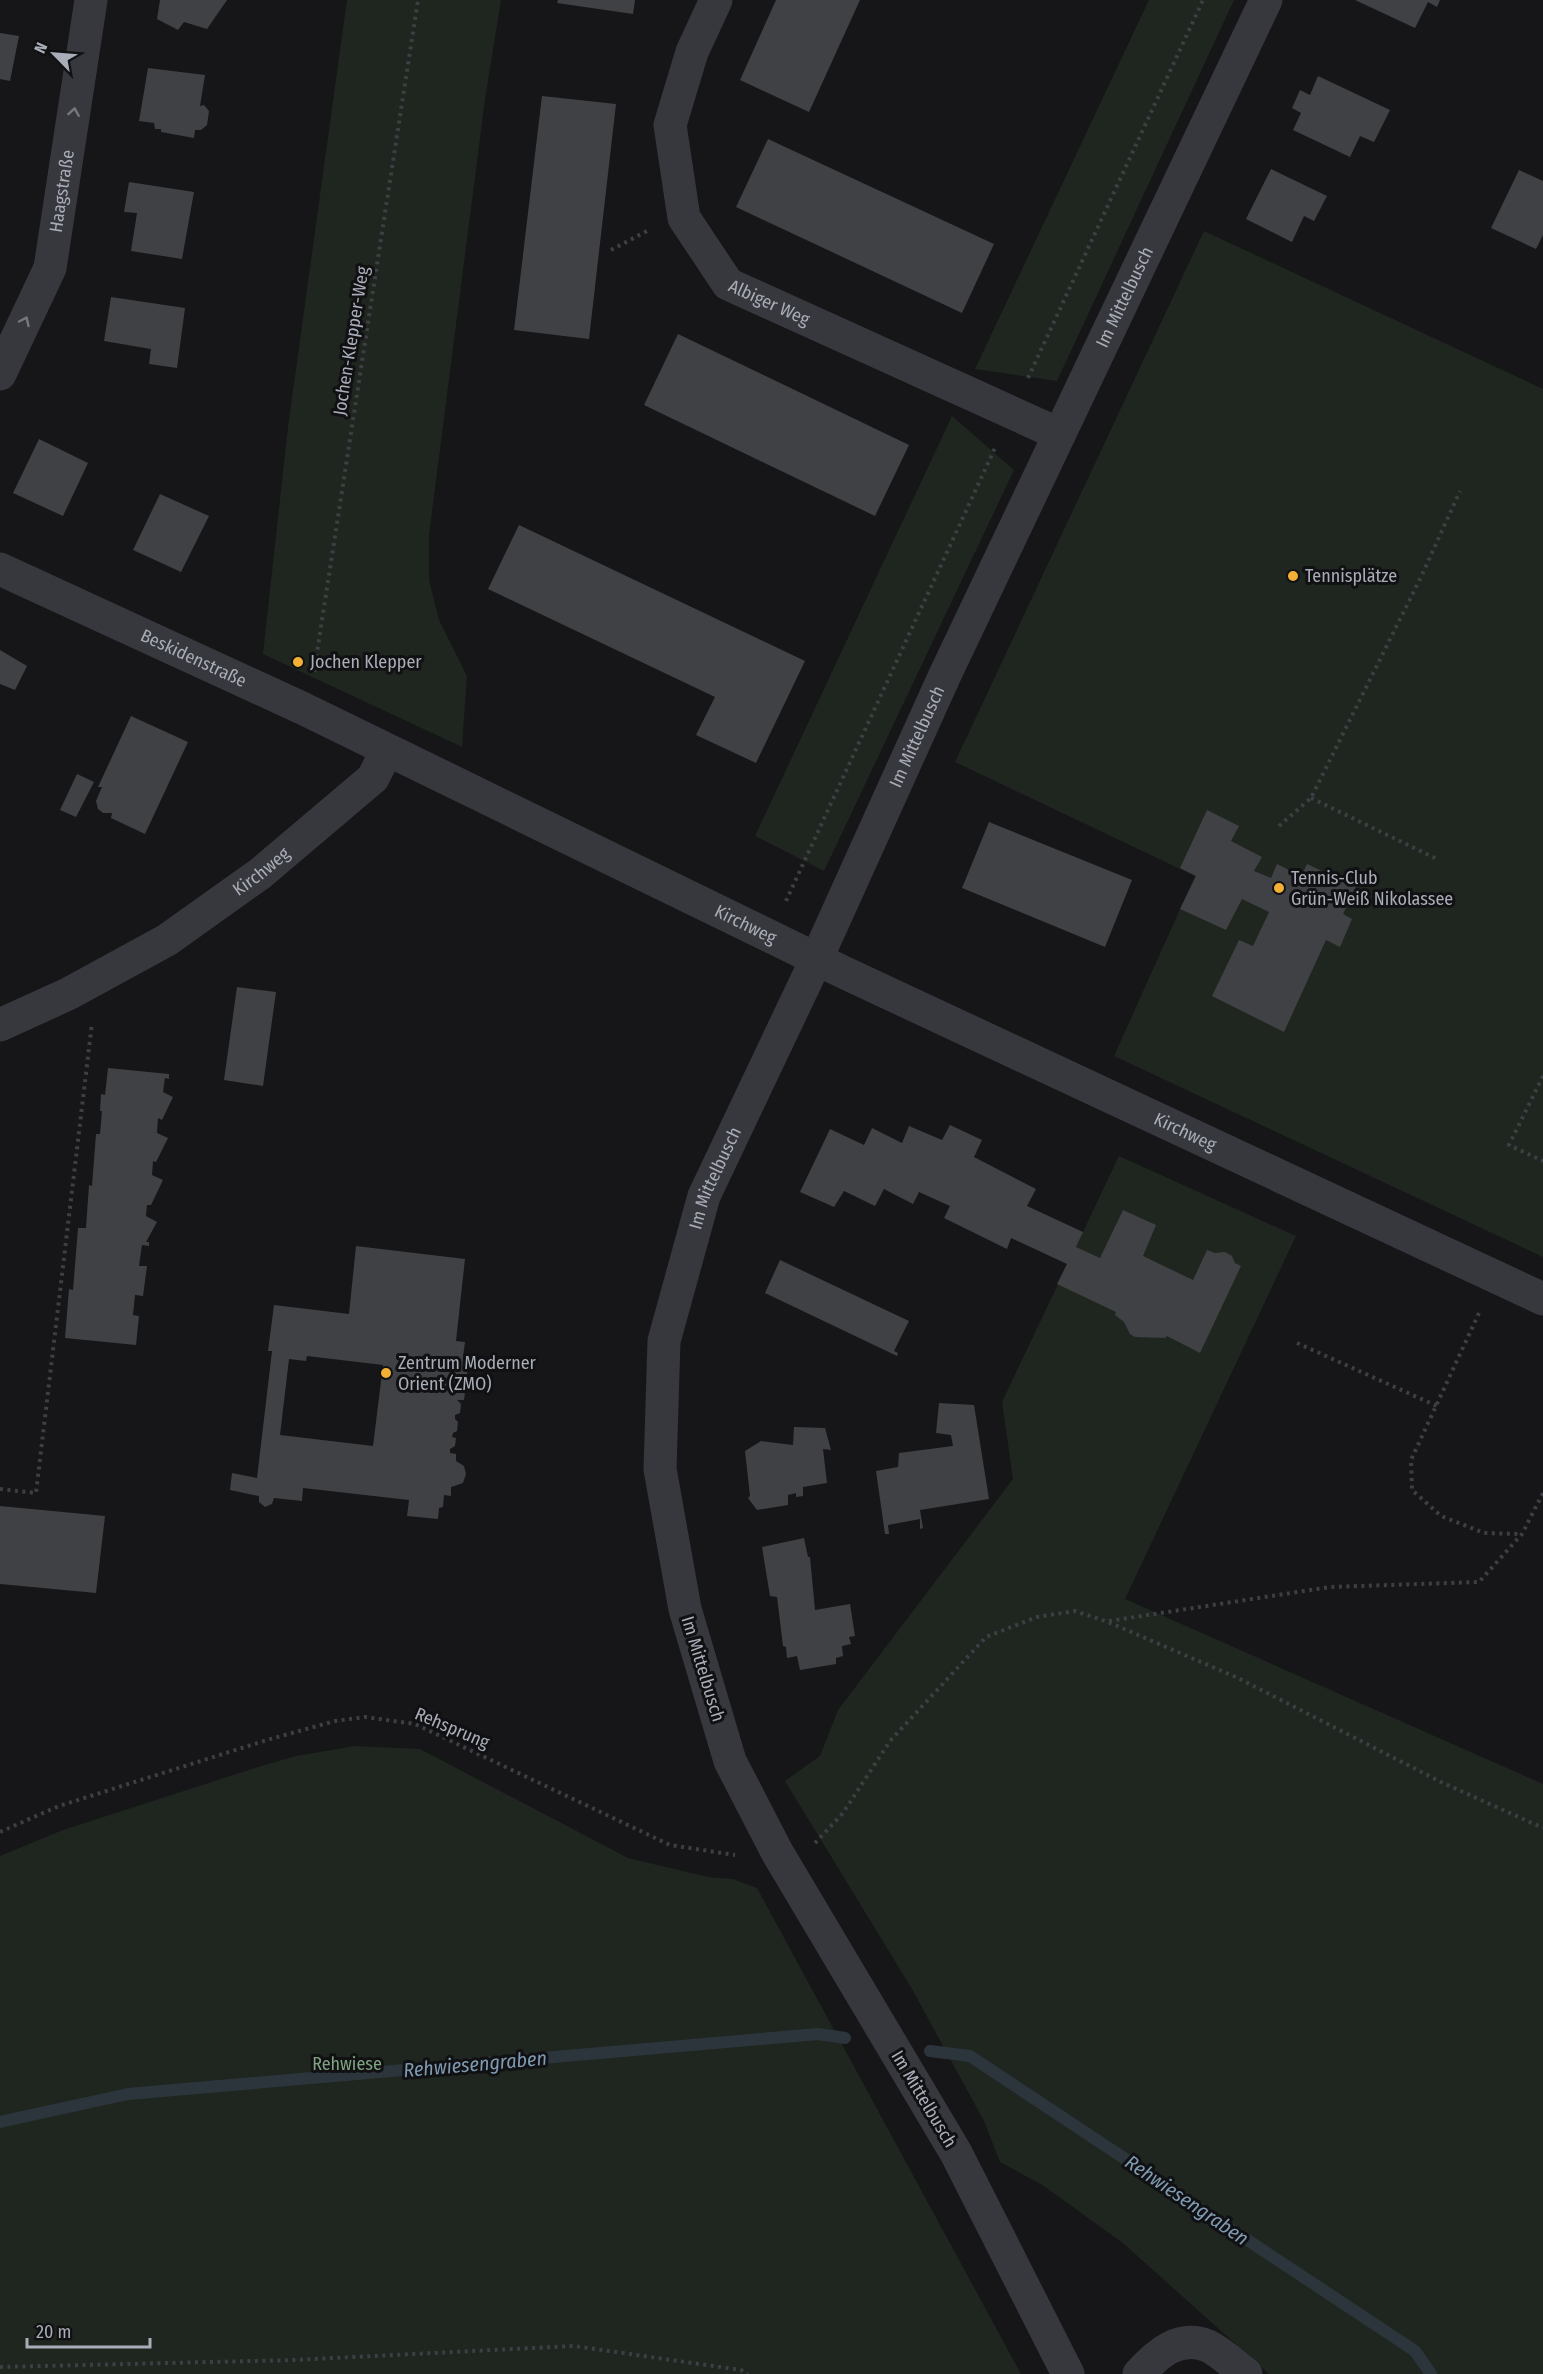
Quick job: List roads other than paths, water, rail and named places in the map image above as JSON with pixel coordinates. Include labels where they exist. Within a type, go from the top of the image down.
[{"type":"street","name":"Haagstraße","points":[[0,374],[50,268],[91,0]]},
{"type":"street","name":"Albiger Weg","points":[[716,0],[692,52],[670,125],[684,218],[728,284],[1059,434]]},
{"type":"street","name":"Im Mittelbusch","points":[[1068,2374],[956,2153],[777,1852],[730,1761],[685,1609],[660,1469],[663,1341],[704,1196],[817,958],[944,677],[1266,0]]},
{"type":"street","name":"Beskidenstraße","points":[[0,569],[292,703],[387,750]]},
{"type":"street","name":"Kirchweg","points":[[0,1025],[68,994],[167,940],[186,927],[261,873],[373,778],[387,750],[1005,1049],[1543,1299]]},
{"type":"street","points":[[1139,2374],[1153,2359],[1179,2342],[1207,2346],[1246,2374]]},
{"type":"waterway","name":"Rehwiesengraben","points":[[0,2122],[128,2094],[818,2034],[845,2038]]},
{"type":"waterway","name":"Rehwiesengraben","points":[[930,2051],[970,2056],[1415,2351],[1431,2374]]},
{"type":"place","name":"Tennisplätze","points":[[1293,576]]},
{"type":"place","name":"Jochen Klepper","points":[[298,662]]},
{"type":"place","name":"Tennis-Club Grün-Weiß Nikolassee","points":[[1279,888]]},
{"type":"place","name":"Zentrum Moderner Orient (ZMO)","points":[[386,1373]]},
{"type":"park label","name":"Rehwiese","points":[[347,2064]]}]
